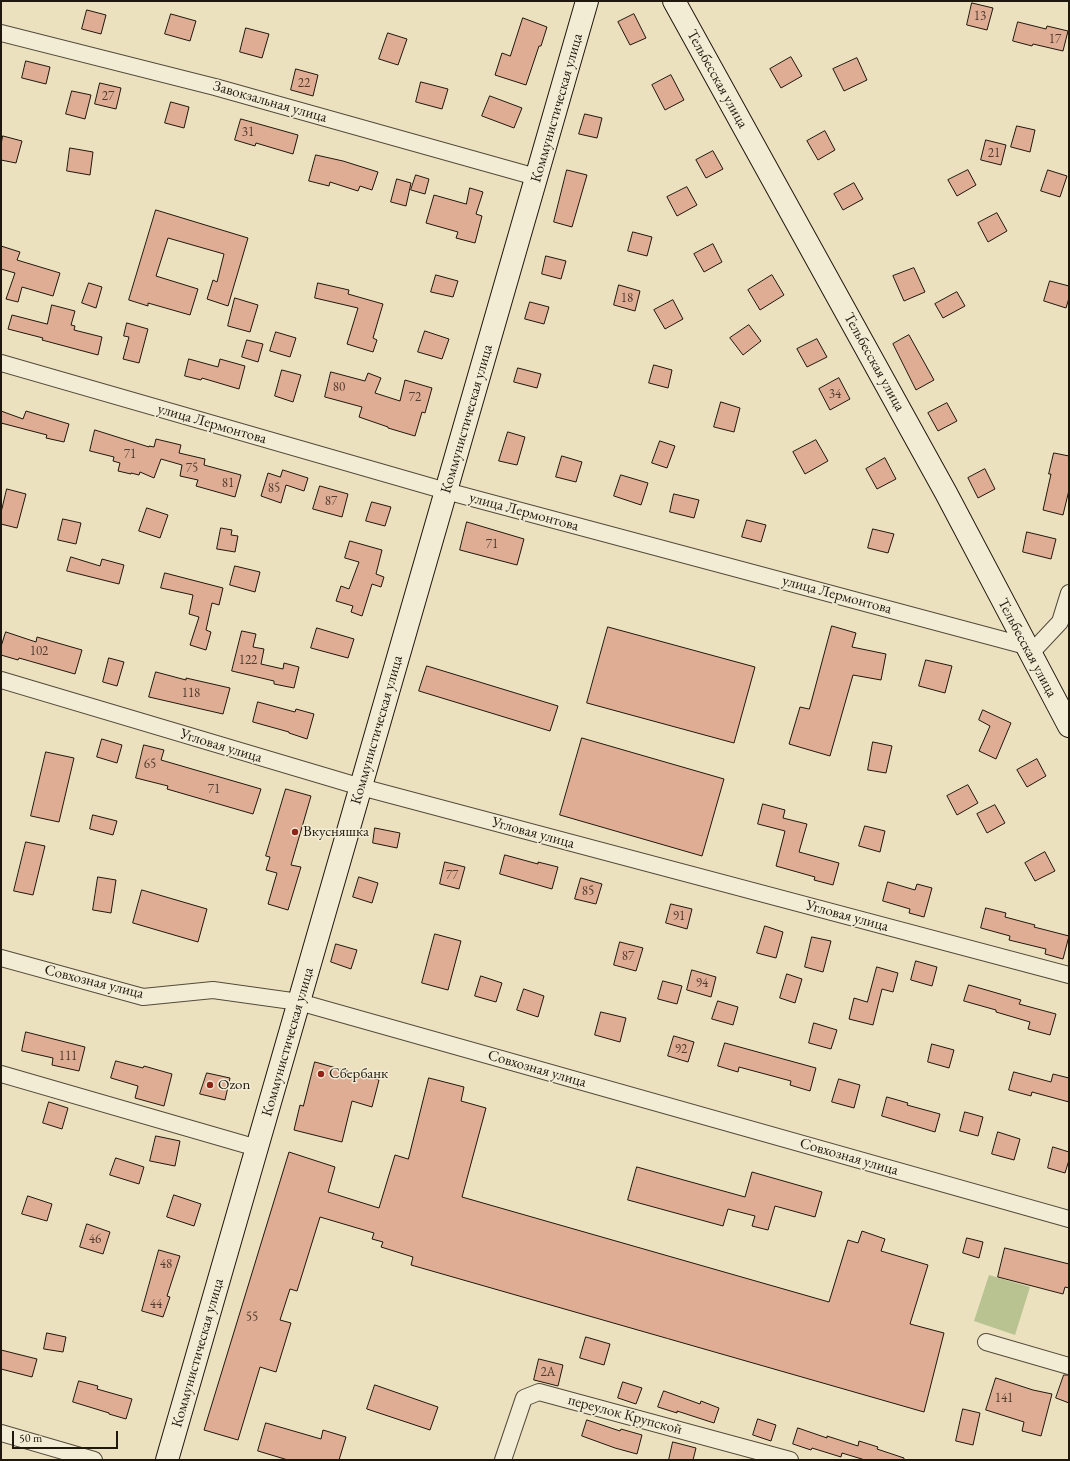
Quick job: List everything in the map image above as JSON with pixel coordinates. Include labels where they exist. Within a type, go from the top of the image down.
[{"type":"street","name":"Коммунистическая улица","points":[[167,1460],[588,1]]},
{"type":"street","name":"Тельбесская улица","points":[[674,1],[946,493],[1069,726]]},
{"type":"street","name":"Завокзальная улица","points":[[1,33],[215,86],[536,178]]},
{"type":"street","name":"улица Лермонтова","points":[[1,363],[446,491],[1028,650]]},
{"type":"street","points":[[1028,650],[1060,622],[1069,593]]},
{"type":"street","name":"Угловая улица","points":[[1,680],[361,787],[1069,975]]},
{"type":"street","name":"Совхозная улица","points":[[1,958],[143,997],[213,990],[299,1002],[1069,1219]]},
{"type":"street","points":[[1,1074],[257,1148]]},
{"type":"street","points":[[986,1342],[1069,1366]]},
{"type":"street","name":"переулок Крупской","points":[[503,1460],[524,1398],[538,1392],[790,1460]]},
{"type":"street","points":[[1,1433],[94,1460]]},
{"type":"green space","points":[[989,1275],[1030,1287],[1015,1335],[974,1321]]},
{"type":"building","points":[[972,3],[993,8],[987,30],[967,25]]},
{"type":"building","points":[[87,10],[106,15],[101,34],[82,29]]},
{"type":"building","points":[[171,14],[196,21],[190,41],[165,34]]},
{"type":"building","points":[[634,14],[646,38],[630,45],[618,22]]},
{"type":"building","points":[[523,18],[547,27],[526,85],[495,75],[502,53],[510,56]]},
{"type":"building","points":[[1018,22],[1046,29],[1047,26],[1068,31],[1063,51],[1013,41]]},
{"type":"building","points":[[246,28],[269,34],[262,58],[240,52]]},
{"type":"building","points":[[388,33],[407,39],[398,65],[379,59]]},
{"type":"building","points":[[791,57],[802,76],[781,88],[770,69]]},
{"type":"building","points":[[857,58],[867,80],[844,91],[833,69]]},
{"type":"building","points":[[26,61],[50,67],[46,84],[22,78]]},
{"type":"building","points":[[296,69],[318,75],[313,96],[291,90]]},
{"type":"building","points":[[671,75],[684,100],[665,110],[652,85]]},
{"type":"building","points":[[421,82],[448,89],[442,109],[416,102]]},
{"type":"building","points":[[100,83],[121,88],[116,109],[95,104]]},
{"type":"building","points":[[72,91],[91,95],[85,119],[66,114]]},
{"type":"building","points":[[490,96],[522,108],[514,128],[482,116]]},
{"type":"building","points":[[171,102],[189,107],[184,128],[165,123]]},
{"type":"building","points":[[585,114],[602,118],[597,138],[579,134]]},
{"type":"building","points":[[241,119],[298,135],[293,154],[256,143],[255,146],[235,140]]},
{"type":"building","points":[[1017,126],[1035,130],[1030,152],[1011,147]]},
{"type":"building","points":[[825,131],[835,150],[818,160],[807,141]]},
{"type":"building","points":[[3,136],[22,141],[16,163],[1,160],[1,145]]},
{"type":"building","points":[[986,140],[1006,145],[1001,165],[981,160]]},
{"type":"building","points":[[70,148],[93,152],[90,175],[67,171]]},
{"type":"building","points":[[713,151],[723,169],[706,178],[696,160]]},
{"type":"building","points":[[316,155],[343,161],[378,172],[372,190],[360,186],[358,191],[330,182],[329,186],[309,181]]},
{"type":"building","points":[[567,170],[587,175],[572,227],[554,222]]},
{"type":"building","points":[[968,170],[976,185],[957,196],[948,180]]},
{"type":"building","points":[[1048,170],[1067,176],[1060,197],[1041,191]]},
{"type":"building","points":[[416,175],[429,179],[425,194],[411,190]]},
{"type":"building","points":[[397,179],[411,183],[406,206],[391,202]]},
{"type":"building","points":[[854,183],[863,199],[843,210],[834,194]]},
{"type":"building","points":[[687,187],[697,205],[677,216],[667,197]]},
{"type":"building","points":[[470,188],[483,192],[476,214],[482,216],[475,243],[456,238],[458,232],[426,223],[434,195],[466,204]]},
{"type":"building","points":[[156,210],[248,238],[228,306],[207,299],[213,280],[217,282],[224,254],[168,238],[156,276],[198,289],[190,315],[148,303],[148,306],[129,300]]},
{"type":"building","points":[[997,213],[1007,231],[988,242],[978,223]]},
{"type":"building","points":[[633,232],[652,237],[647,256],[628,251]]},
{"type":"building","points":[[713,244],[722,262],[704,272],[694,254]]},
{"type":"building","points":[[1,246],[20,252],[17,260],[60,273],[53,296],[22,287],[18,302],[6,299],[15,273],[1,269]]},
{"type":"building","points":[[546,256],[566,261],[561,279],[542,274]]},
{"type":"building","points":[[914,268],[925,292],[904,301],[893,276]]},
{"type":"building","points":[[436,275],[458,281],[453,297],[431,292]]},
{"type":"building","points":[[772,275],[784,295],[760,310],[748,290]]},
{"type":"building","points":[[1050,281],[1069,286],[1069,298],[1066,308],[1044,301]]},
{"type":"building","points":[[89,283],[102,287],[96,308],[82,303]]},
{"type":"building","points":[[318,283],[349,290],[348,294],[383,304],[373,338],[377,340],[373,352],[347,344],[358,308],[315,298]]},
{"type":"building","points":[[619,285],[640,291],[635,311],[614,305]]},
{"type":"building","points":[[957,292],[965,306],[943,318],[935,304]]},
{"type":"building","points":[[235,298],[258,305],[250,332],[228,326]]},
{"type":"building","points":[[673,300],[683,319],[665,329],[654,310]]},
{"type":"building","points":[[530,302],[549,307],[544,324],[525,319]]},
{"type":"building","points":[[52,305],[75,311],[71,325],[75,326],[74,330],[102,337],[98,355],[8,329],[12,315],[47,324]]},
{"type":"building","points":[[127,323],[148,329],[139,363],[123,359],[129,337],[124,336]]},
{"type":"building","points":[[749,325],[761,341],[743,355],[730,338]]},
{"type":"building","points":[[425,331],[449,339],[442,359],[418,352]]},
{"type":"building","points":[[276,332],[296,338],[290,357],[270,351]]},
{"type":"building","points":[[909,335],[934,380],[916,390],[893,344]]},
{"type":"building","points":[[817,339],[827,357],[807,367],[797,349]]},
{"type":"building","points":[[247,340],[263,344],[258,362],[242,357]]},
{"type":"building","points":[[189,359],[218,367],[220,359],[245,366],[239,389],[202,378],[201,380],[185,376]]},
{"type":"building","points":[[654,365],[672,370],[668,388],[649,383]]},
{"type":"building","points":[[518,368],[541,374],[537,388],[514,382]]},
{"type":"building","points":[[282,370],[301,375],[293,402],[275,396]]},
{"type":"building","points":[[331,372],[365,381],[368,373],[381,378],[375,393],[400,401],[405,380],[432,388],[425,413],[422,412],[415,436],[359,417],[362,407],[325,397]]},
{"type":"building","points":[[839,378],[850,399],[830,410],[819,389]]},
{"type":"building","points":[[721,402],[740,408],[734,432],[714,427]]},
{"type":"building","points":[[947,403],[957,421],[938,431],[928,413]]},
{"type":"building","points":[[1,411],[23,419],[26,411],[69,424],[64,442],[46,438],[47,435],[1,423]]},
{"type":"building","points":[[95,430],[149,447],[154,447],[156,439],[181,445],[179,453],[205,459],[204,465],[241,475],[235,497],[196,486],[198,480],[180,476],[182,465],[161,459],[154,478],[140,472],[139,475],[118,471],[120,463],[113,461],[114,457],[90,451]]},
{"type":"building","points":[[508,432],[525,437],[517,465],[499,461]]},
{"type":"building","points":[[816,440],[828,461],[805,474],[793,452]]},
{"type":"building","points":[[660,441],[675,446],[667,468],[652,463]]},
{"type":"building","points":[[1054,453],[1069,456],[1069,490],[1063,515],[1043,510]]},
{"type":"building","points":[[562,456],[582,462],[576,482],[556,477]]},
{"type":"building","points":[[885,458],[896,479],[877,489],[866,469]]},
{"type":"building","points":[[985,469],[995,489],[978,498],[968,478]]},
{"type":"building","points":[[283,470],[308,478],[304,491],[286,485],[281,503],[261,496],[268,473],[280,477]]},
{"type":"building","points":[[621,475],[648,483],[641,505],[614,496]]},
{"type":"building","points":[[320,486],[348,494],[342,517],[313,509]]},
{"type":"building","points":[[7,489],[26,494],[17,528],[1,524],[1,513]]},
{"type":"building","points":[[674,494],[699,500],[694,518],[670,512]]},
{"type":"building","points":[[372,502],[391,507],[385,526],[366,521]]},
{"type":"building","points":[[147,508],[168,515],[160,538],[139,531]]},
{"type":"building","points":[[63,519],[81,523],[76,544],[58,540]]},
{"type":"building","points":[[747,520],[766,525],[761,542],[742,537]]},
{"type":"building","points":[[467,522],[524,539],[517,565],[460,550]]},
{"type":"building","points":[[221,528],[232,530],[231,535],[238,536],[235,552],[217,549]]},
{"type":"building","points":[[873,529],[894,534],[888,553],[868,548]]},
{"type":"building","points":[[1027,532],[1056,539],[1051,559],[1023,552]]},
{"type":"building","points":[[350,541],[382,550],[376,574],[384,577],[381,587],[372,584],[362,616],[351,612],[353,606],[336,601],[341,586],[349,589],[359,562],[345,558]]},
{"type":"building","points":[[71,557],[100,566],[102,559],[124,565],[119,584],[67,571]]},
{"type":"building","points":[[235,566],[260,572],[255,592],[230,585]]},
{"type":"building","points":[[165,573],[223,588],[219,605],[212,603],[206,630],[211,632],[206,650],[190,645],[199,617],[189,614],[193,595],[161,588]]},
{"type":"building","points":[[832,626],[856,633],[852,647],[886,654],[881,680],[853,675],[830,756],[789,744],[800,707],[809,709]]},
{"type":"building","points":[[608,627],[755,667],[734,743],[587,703]]},
{"type":"building","points":[[317,628],[354,639],[348,658],[311,648]]},
{"type":"building","points":[[242,631],[256,634],[253,647],[264,649],[261,664],[283,669],[284,663],[299,667],[294,688],[274,684],[274,681],[232,671]]},
{"type":"building","points":[[6,632],[36,642],[37,637],[82,650],[75,674],[19,658],[18,660],[1,655],[1,647]]},
{"type":"building","points":[[109,658],[124,662],[117,686],[103,682]]},
{"type":"building","points":[[926,660],[952,666],[945,693],[919,686]]},
{"type":"building","points":[[427,666],[558,706],[550,731],[419,691]]},
{"type":"building","points":[[156,672],[186,680],[186,678],[230,688],[223,714],[149,697]]},
{"type":"building","points":[[258,702],[295,712],[296,709],[314,714],[307,739],[289,732],[253,722]]},
{"type":"building","points":[[983,710],[1011,723],[996,759],[979,751],[990,726],[979,720]]},
{"type":"building","points":[[582,738],[724,779],[702,856],[560,815]]},
{"type":"building","points":[[102,739],[122,745],[117,763],[97,757]]},
{"type":"building","points":[[873,742],[892,746],[886,773],[868,770]]},
{"type":"building","points":[[144,745],[164,750],[161,760],[261,789],[253,814],[167,789],[168,786],[136,778]]},
{"type":"building","points":[[46,752],[74,758],[59,822],[31,816]]},
{"type":"building","points":[[1037,759],[1046,776],[1027,787],[1017,770]]},
{"type":"building","points":[[968,785],[978,803],[957,815],[947,796]]},
{"type":"building","points":[[286,789],[311,796],[291,865],[301,867],[288,910],[268,904],[277,873],[266,870],[270,857],[266,856]]},
{"type":"building","points":[[763,804],[785,810],[783,818],[807,824],[799,852],[839,863],[833,885],[814,880],[815,877],[776,866],[785,831],[758,824]]},
{"type":"building","points":[[995,805],[1005,823],[987,833],[977,814]]},
{"type":"building","points":[[93,815],[117,821],[113,835],[90,829]]},
{"type":"building","points":[[865,826],[885,831],[880,852],[859,846]]},
{"type":"building","points":[[375,828],[400,833],[397,848],[373,843]]},
{"type":"building","points":[[26,842],[45,846],[33,895],[14,891]]},
{"type":"building","points":[[1045,852],[1055,871],[1035,881],[1025,863]]},
{"type":"building","points":[[505,855],[538,864],[538,862],[558,867],[552,889],[500,874]]},
{"type":"building","points":[[445,862],[465,867],[459,889],[440,884]]},
{"type":"building","points":[[98,877],[116,880],[111,913],[93,910]]},
{"type":"building","points":[[359,877],[378,883],[372,903],[353,897]]},
{"type":"building","points":[[581,878],[602,884],[596,904],[575,899]]},
{"type":"building","points":[[888,882],[915,890],[917,884],[932,888],[924,917],[909,913],[910,909],[883,901]]},
{"type":"building","points":[[142,890],[207,909],[198,942],[133,923]]},
{"type":"building","points":[[671,904],[692,909],[687,929],[666,923]]},
{"type":"building","points":[[986,908],[1006,913],[1005,917],[1035,925],[1034,927],[1069,936],[1063,959],[1045,954],[1046,949],[1009,940],[1010,936],[981,928]]},
{"type":"building","points":[[765,926],[783,932],[776,958],[757,953]]},
{"type":"building","points":[[435,934],[461,941],[448,990],[422,983]]},
{"type":"building","points":[[812,937],[831,941],[823,972],[805,967]]},
{"type":"building","points":[[620,942],[643,948],[636,971],[614,965]]},
{"type":"building","points":[[336,944],[357,950],[351,969],[331,962]]},
{"type":"building","points":[[916,961],[937,967],[932,986],[911,980]]},
{"type":"building","points":[[877,967],[898,973],[893,992],[882,989],[873,1025],[849,1019],[854,998],[867,1002]]},
{"type":"building","points":[[692,970],[716,977],[711,997],[687,990]]},
{"type":"building","points":[[787,974],[802,979],[795,1003],[780,998]]},
{"type":"building","points":[[481,976],[502,983],[496,1002],[475,996]]},
{"type":"building","points":[[663,981],[682,986],[677,1004],[658,999]]},
{"type":"building","points":[[969,985],[1021,1000],[1019,1004],[1056,1014],[1050,1035],[1028,1029],[1030,1022],[964,1001]]},
{"type":"building","points":[[524,989],[544,996],[538,1017],[517,1010]]},
{"type":"building","points":[[718,1001],[738,1007],[733,1025],[712,1019]]},
{"type":"building","points":[[601,1012],[626,1018],[620,1042],[595,1035]]},
{"type":"building","points":[[814,1023],[837,1030],[831,1049],[809,1043]]},
{"type":"building","points":[[26,1032],[85,1047],[79,1071],[52,1065],[53,1058],[22,1051]]},
{"type":"building","points":[[674,1036],[694,1042],[688,1062],[668,1056]]},
{"type":"building","points":[[725,1043],[816,1068],[810,1091],[790,1085],[791,1081],[739,1067],[738,1072],[718,1066]]},
{"type":"building","points":[[932,1044],[954,1050],[949,1068],[928,1062]]},
{"type":"building","points":[[116,1061],[143,1068],[144,1066],[172,1074],[164,1106],[135,1098],[138,1086],[111,1078]]},
{"type":"building","points":[[315,1062],[379,1080],[372,1107],[352,1101],[342,1142],[294,1130],[300,1105],[303,1106]]},
{"type":"building","points":[[1014,1072],[1051,1082],[1053,1074],[1069,1078],[1069,1102],[1032,1092],[1031,1096],[1009,1090]]},
{"type":"building","points":[[207,1073],[230,1078],[225,1100],[200,1094]]},
{"type":"building","points":[[429,1078],[464,1087],[461,1101],[486,1108],[462,1197],[829,1302],[848,1240],[858,1243],[862,1231],[885,1239],[881,1251],[928,1265],[910,1324],[944,1333],[924,1412],[411,1265],[413,1257],[381,1247],[383,1242],[372,1239],[374,1233],[320,1217],[297,1291],[290,1289],[280,1320],[291,1323],[276,1372],[260,1367],[238,1440],[204,1430],[289,1152],[335,1167],[328,1192],[379,1208],[395,1155],[408,1159]]},
{"type":"building","points":[[839,1079],[860,1085],[854,1108],[832,1102]]},
{"type":"building","points":[[887,1097],[908,1103],[907,1105],[940,1114],[935,1132],[882,1116]]},
{"type":"building","points":[[49,1102],[68,1108],[62,1129],[43,1123]]},
{"type":"building","points":[[965,1112],[983,1117],[978,1136],[960,1131]]},
{"type":"building","points":[[998,1132],[1020,1139],[1014,1160],[992,1154]]},
{"type":"building","points":[[156,1136],[180,1141],[175,1166],[150,1161]]},
{"type":"building","points":[[1053,1147],[1069,1152],[1069,1160],[1065,1173],[1048,1168]]},
{"type":"building","points":[[116,1158],[144,1167],[139,1184],[110,1175]]},
{"type":"building","points":[[637,1167],[745,1197],[752,1172],[822,1192],[815,1217],[775,1206],[768,1230],[752,1226],[755,1216],[728,1209],[723,1226],[628,1200]]},
{"type":"building","points":[[174,1195],[201,1204],[194,1226],[167,1217]]},
{"type":"building","points":[[28,1196],[52,1204],[47,1221],[22,1214]]},
{"type":"building","points":[[87,1224],[110,1232],[103,1254],[80,1247]]},
{"type":"building","points":[[967,1238],[983,1242],[979,1258],[963,1253]]},
{"type":"building","points":[[1005,1248],[1069,1264],[1069,1288],[1065,1287],[1063,1294],[998,1277]]},
{"type":"building","points":[[159,1250],[180,1256],[167,1296],[170,1297],[163,1317],[142,1311]]},
{"type":"building","points":[[47,1333],[66,1337],[63,1352],[44,1349]]},
{"type":"building","points":[[586,1337],[610,1344],[604,1365],[580,1358]]},
{"type":"building","points":[[1,1350],[37,1359],[32,1377],[1,1369]]},
{"type":"building","points":[[539,1359],[563,1365],[558,1386],[534,1380]]},
{"type":"building","points":[[1064,1375],[1069,1375],[1069,1403],[1056,1398]]},
{"type":"building","points":[[996,1378],[1033,1390],[1052,1394],[1041,1436],[1022,1431],[1024,1422],[986,1410]]},
{"type":"building","points":[[79,1381],[98,1386],[97,1389],[132,1399],[126,1419],[73,1402]]},
{"type":"building","points":[[623,1382],[642,1388],[636,1404],[618,1398]]},
{"type":"building","points":[[375,1385],[438,1407],[430,1430],[367,1409]]},
{"type":"building","points":[[664,1391],[700,1404],[701,1401],[719,1408],[714,1423],[677,1411],[677,1413],[658,1407]]},
{"type":"building","points":[[963,1409],[980,1413],[973,1445],[956,1441]]},
{"type":"building","points":[[758,1419],[776,1425],[771,1441],[753,1435]]},
{"type":"building","points":[[587,1420],[620,1431],[621,1429],[642,1435],[637,1454],[582,1436]]},
{"type":"building","points":[[266,1423],[321,1439],[323,1430],[346,1437],[339,1460],[288,1460],[258,1451]]},
{"type":"building","points":[[798,1428],[827,1438],[827,1436],[858,1446],[859,1441],[878,1447],[877,1449],[904,1458],[904,1460],[865,1460],[842,1453],[841,1457],[812,1448],[811,1450],[793,1444]]},
{"type":"building","points":[[673,1442],[696,1448],[693,1460],[669,1460]]},
{"type":"place","name":"Вкусняшка","points":[[295,832]]},
{"type":"place","name":"Сбербанк","points":[[321,1074]]},
{"type":"place","name":"Ozon","points":[[210,1085]]}]
